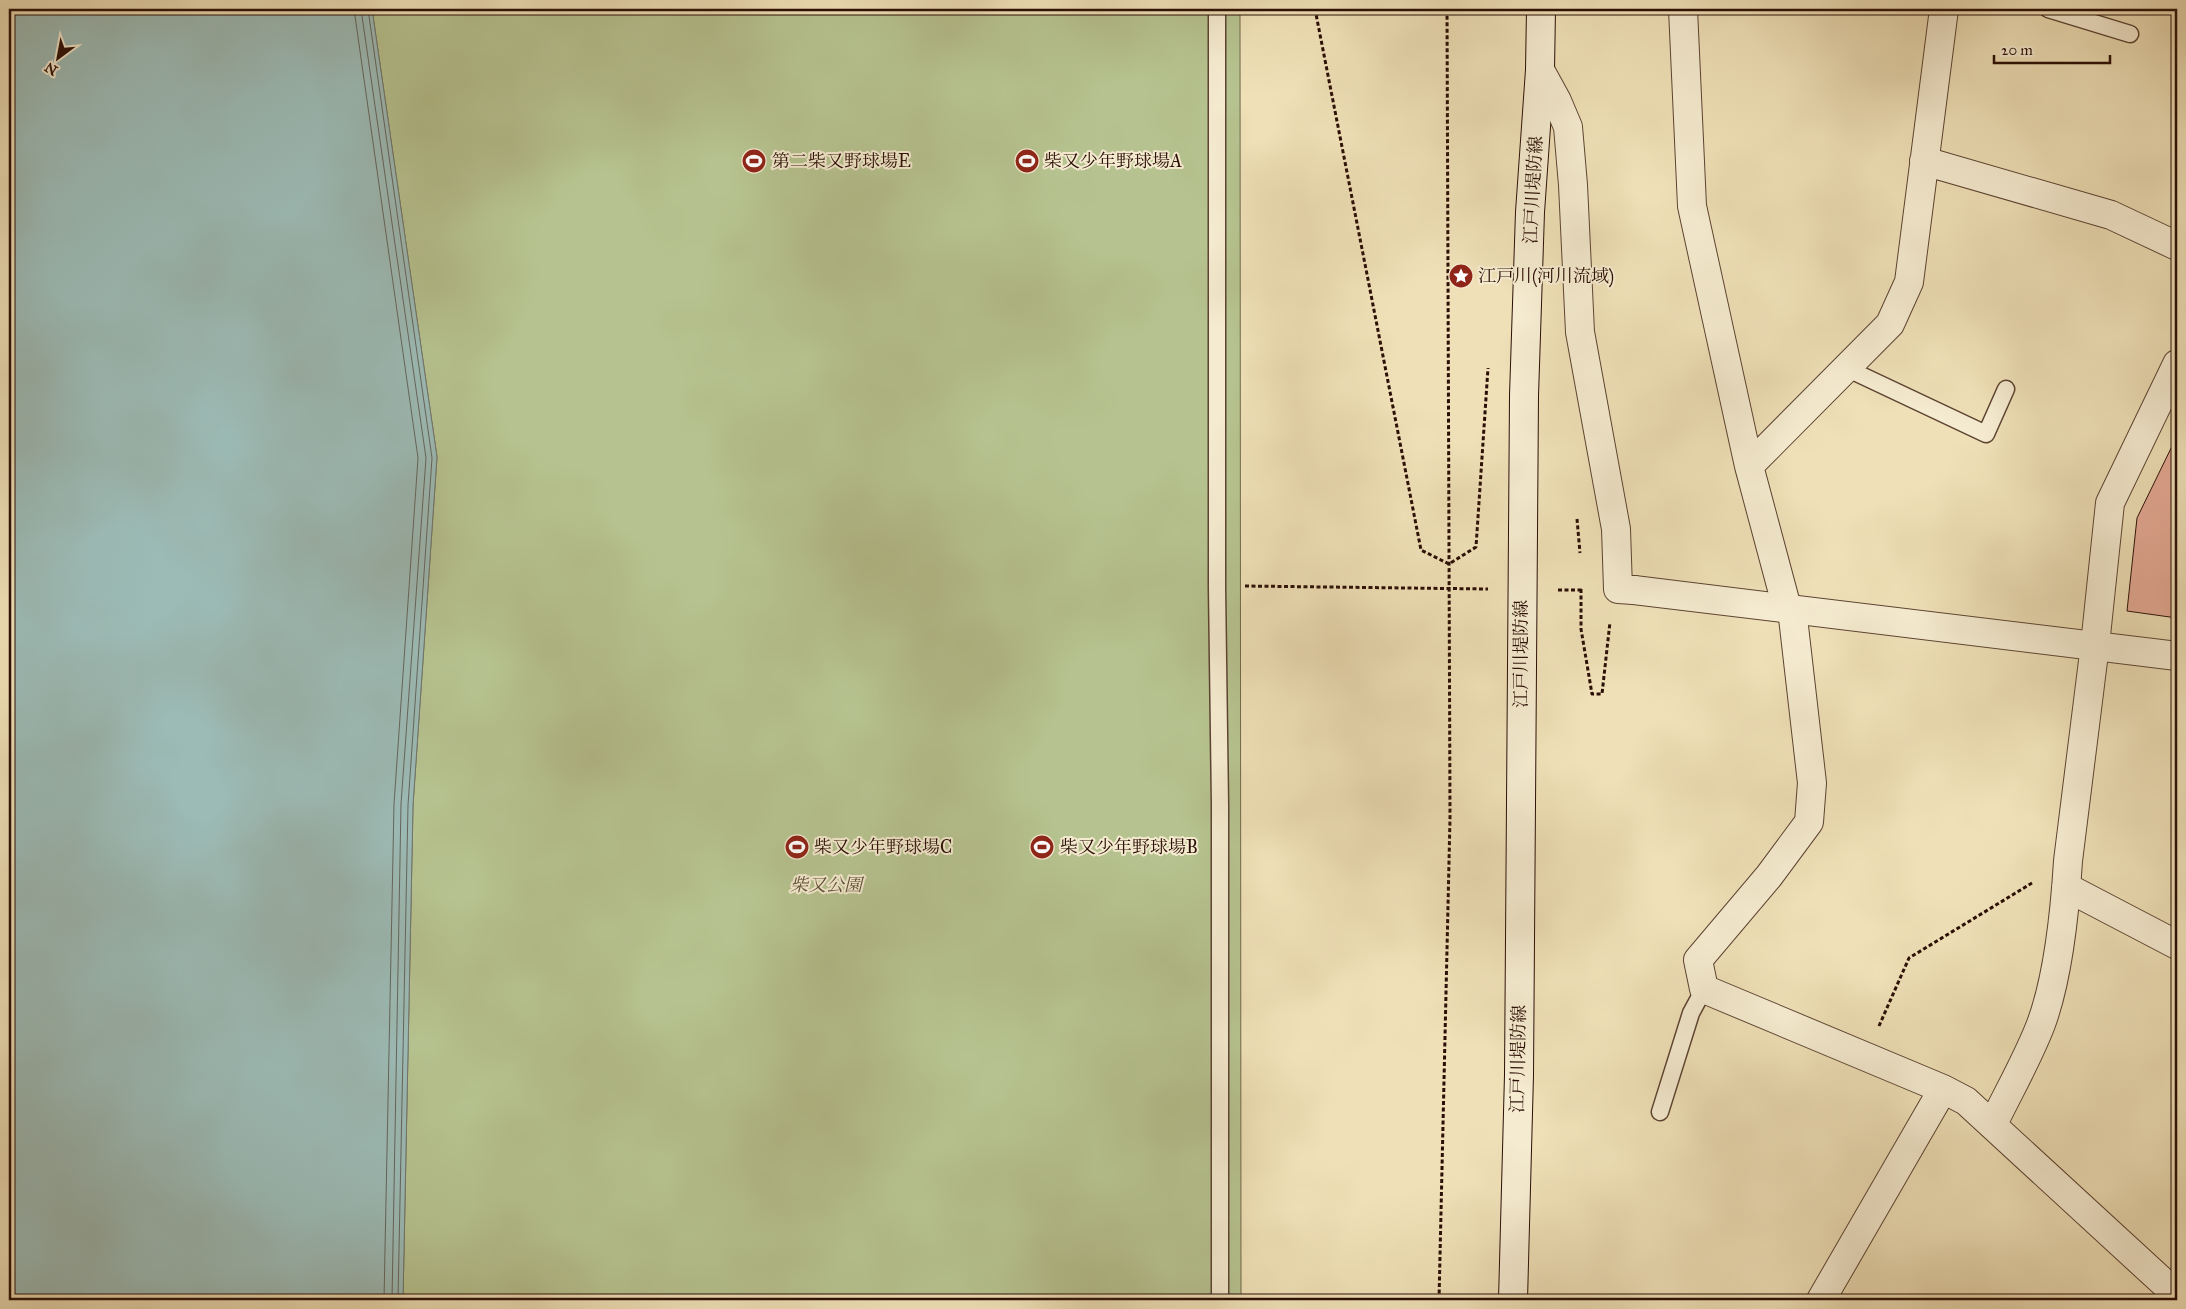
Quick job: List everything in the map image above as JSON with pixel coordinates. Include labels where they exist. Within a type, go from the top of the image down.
[{"type":"street","name":"江戸川堤防線","points":[[1514,1300],[1519,1066],[1524,406],[1530,212],[1540,70],[1541,9]]},
{"type":"street","points":[[1683,9],[1692,206],[1749,466],[1789,608],[1812,783],[1808,822],[1769,876],[1698,960],[1704,989],[1866,1056],[1943,1089],[1966,1101],[2177,1295]]},
{"type":"street","points":[[1749,466],[1890,324],[1909,282],[1944,9]]},
{"type":"street","points":[[1540,70],[1558,100],[1568,127],[1574,185],[1580,332],[1616,529],[1618,589],[2177,656]]},
{"type":"street","points":[[1924,161],[2111,214],[2177,246]]},
{"type":"street","points":[[1993,1124],[2041,1024],[2052,988],[2096,645],[2110,503],[2177,364]]},
{"type":"street","points":[[2067,874],[2177,945]]},
{"type":"street","points":[[1821,1300],[1943,1089]]},
{"type":"lane","points":[[1217,9],[1220,1300]]},
{"type":"lane","points":[[2048,9],[2130,34]]},
{"type":"lane","points":[[1846,368],[1986,434],[2006,389]]},
{"type":"lane","points":[[1660,1112],[1691,1013],[1704,989]]},
{"type":"path","points":[[1315,9],[1421,550],[1449,564]]},
{"type":"path","points":[[1439,1300],[1449,828],[1447,11],[1453,9]]},
{"type":"path","points":[[1449,564],[1476,547],[1489,359]]},
{"type":"path","points":[[1270,586],[1493,589]]},
{"type":"path","points":[[1866,1056],[1909,958],[2067,874]]},
{"type":"green space","name":"柴又公園","points":[[372,9],[1240,9],[1241,1300],[403,1300],[413,805],[437,457]]},
{"type":"water","points":[[9,9],[372,9],[437,457],[413,805],[403,1300],[9,1300]]},
{"type":"building","points":[[2177,436],[2177,618],[2127,611],[2137,518]]},
{"type":"place","name":"第二柴又野球場E","points":[[754,161]]},
{"type":"place","name":"柴又少年野球場A","points":[[1027,161]]},
{"type":"place","name":"江戸川(河川流域)","points":[[1461,276]]},
{"type":"place","name":"柴又少年野球場C","points":[[797,847]]},
{"type":"place","name":"柴又少年野球場B","points":[[1042,847]]}]
